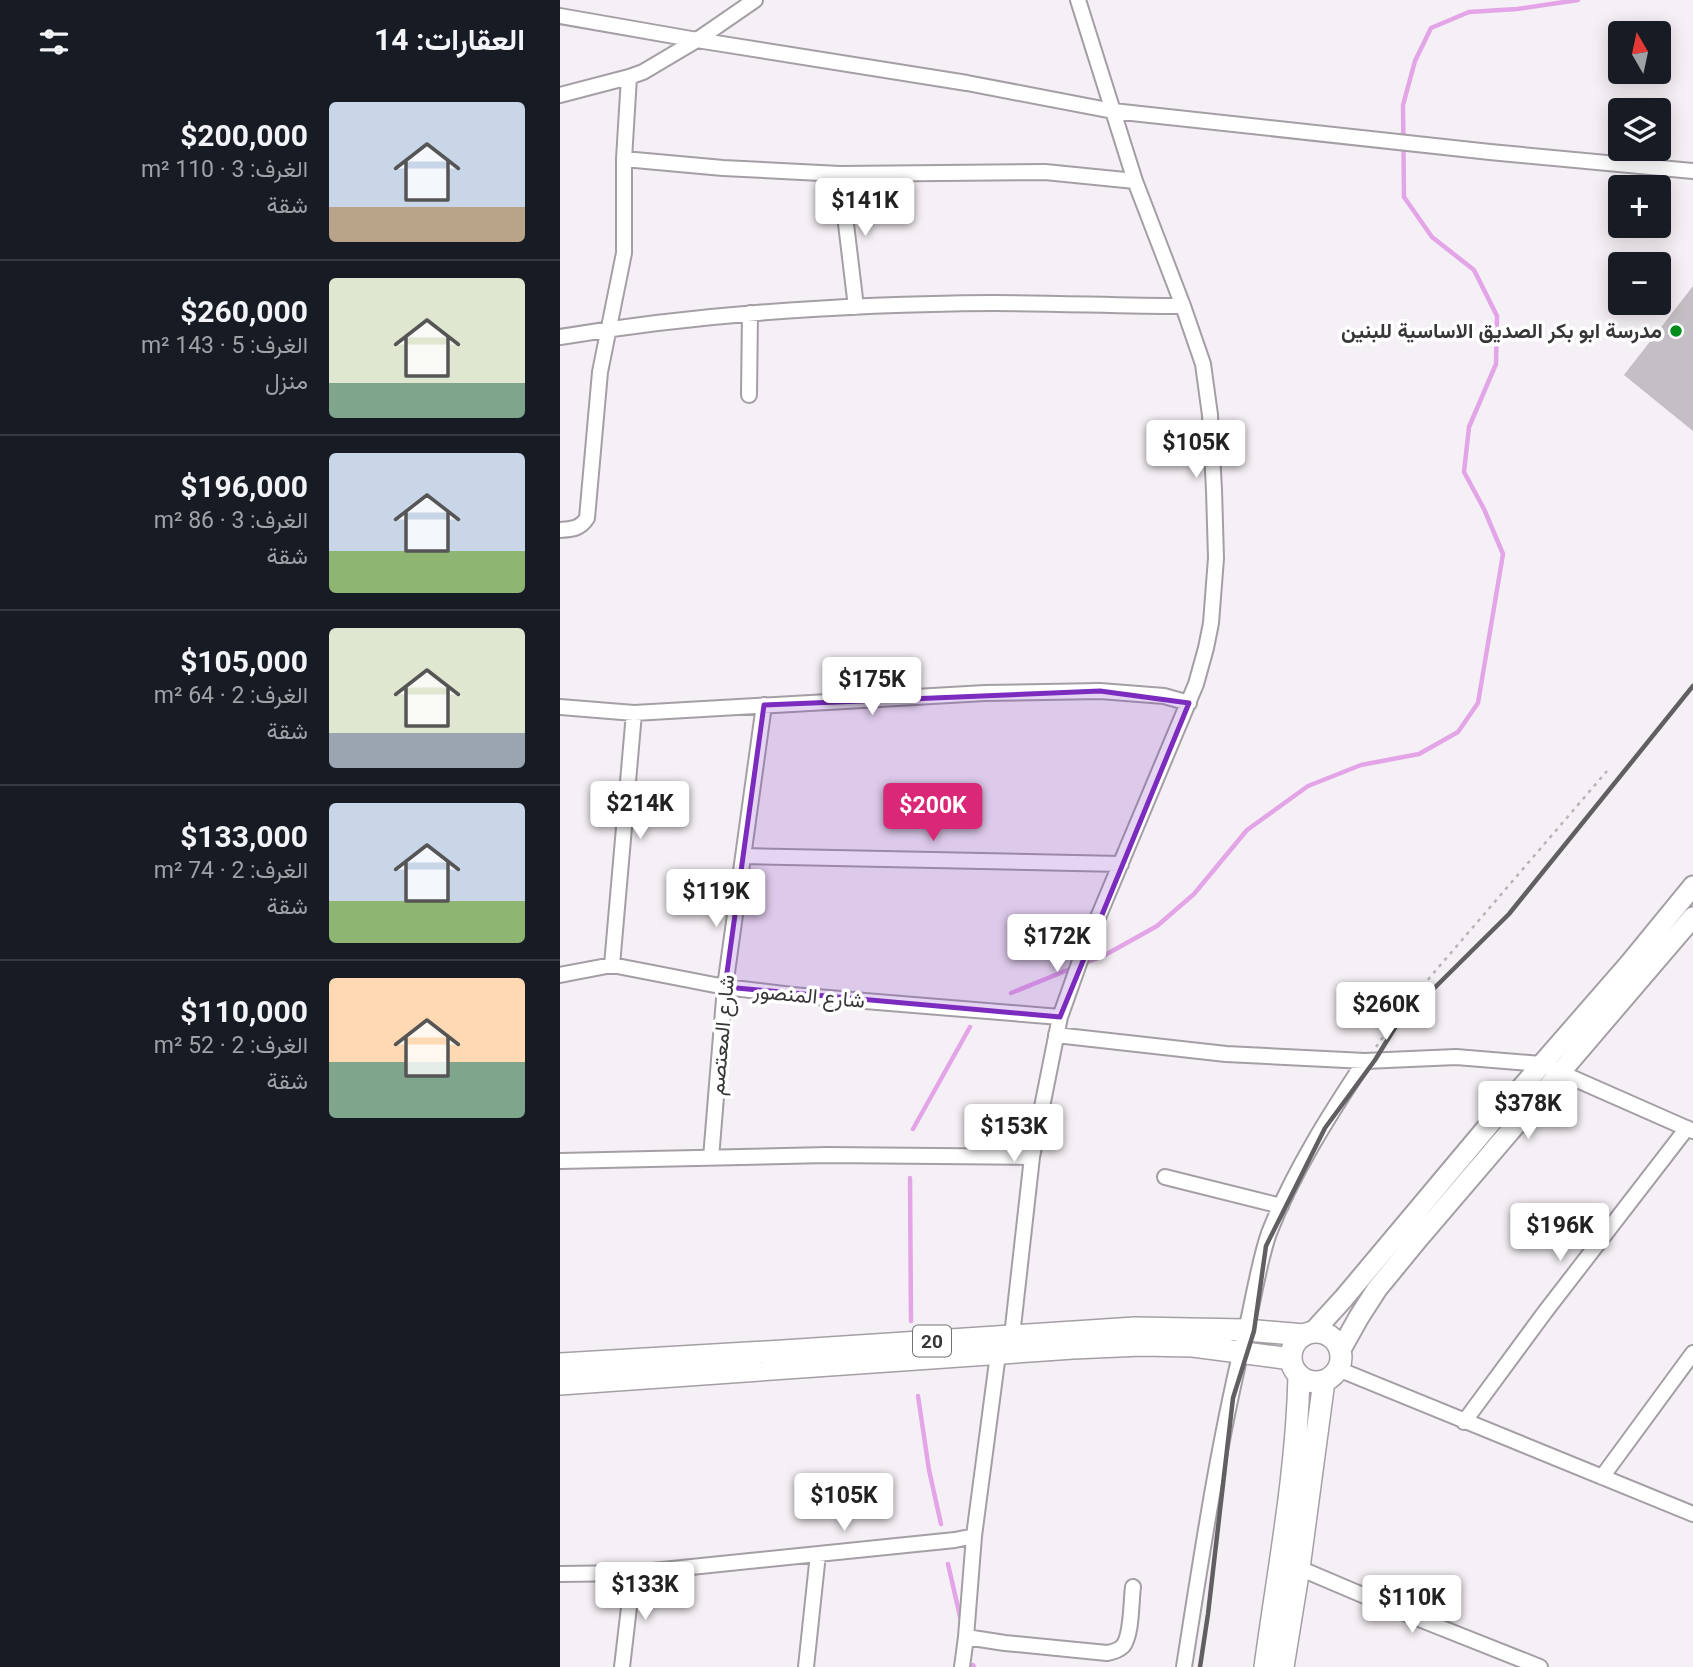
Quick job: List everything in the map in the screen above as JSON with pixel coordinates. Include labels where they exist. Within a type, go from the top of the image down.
[{"type":"main road","points":[[1265,1667],[1298,1422],[1294,1345],[1353,1288],[1693,886]]},
{"type":"main road","points":[[1283,1667],[1334,1367],[1359,1317],[1377,1289],[1418,1239],[1693,917]]},
{"type":"main road","name":"20","points":[[560,1363],[728,1355],[1135,1328],[1322,1333],[1330,1336],[1336,1343],[1334,1367],[1311,1381],[1295,1367],[1240,1353],[1193,1346],[1141,1345],[560,1384]]},
{"type":"street","points":[[560,95],[643,72],[697,40],[755,0]]},
{"type":"street","points":[[1012,1336],[1032,1157],[1060,1017],[1081,958],[1189,703],[1211,623],[1216,558],[1210,415],[1203,365],[1135,181],[1078,0]]},
{"type":"street","points":[[560,16],[967,82],[1112,111],[1408,144],[1693,171]]},
{"type":"street","points":[[560,530],[576,528],[587,518],[600,372],[624,253],[624,159],[629,77]]},
{"type":"street","points":[[624,159],[723,168],[840,174],[1045,172],[1135,181]]},
{"type":"street","points":[[840,174],[856,307]]},
{"type":"street","points":[[560,337],[610,328],[750,313],[856,307],[993,303],[1183,306]]},
{"type":"street","points":[[749,394],[750,313]]},
{"type":"street","points":[[560,707],[634,713],[985,693],[1100,691],[1151,695],[1189,703]]},
{"type":"street","name":"شارع المعتصم","points":[[711,1158],[725,987],[764,705]]},
{"type":"street","points":[[612,965],[634,713]]},
{"type":"street","points":[[744,856],[1121,864]]},
{"type":"street","name":"شارع المنصور","points":[[560,975],[612,965],[725,987],[834,999],[1060,1017]]},
{"type":"street","points":[[1056,1035],[1213,1053],[1365,1061],[1488,1058],[1541,1064],[1690,1129],[1545,1312],[1464,1422]]},
{"type":"street","points":[[1184,1667],[1206,1525],[1240,1353],[1266,1242],[1312,1145],[1365,1061]]},
{"type":"street","points":[[560,1161],[852,1155],[1032,1157]]},
{"type":"street","points":[[1166,1177],[1281,1206]]},
{"type":"street","points":[[1602,1478],[1693,1353]]},
{"type":"street","points":[[962,1667],[974,1536],[998,1354]]},
{"type":"street","points":[[1334,1367],[1693,1514]]},
{"type":"street","points":[[560,1574],[633,1573],[974,1536]]},
{"type":"street","points":[[806,1667],[818,1554]]},
{"type":"street","points":[[1299,1568],[1540,1667]]},
{"type":"street","points":[[622,1667],[633,1573]]},
{"type":"street","points":[[966,1637],[1107,1653],[1117,1651],[1127,1638],[1133,1587]]},
{"type":"path","points":[[1365,1061],[1408,1004],[1607,771]]},
{"type":"highlighted area","points":[[1100,691],[1189,703],[1060,1017],[725,987],[764,705]]},
{"type":"building","name":"مدرسة ابو بكر الصديق الاساسية للبنين","points":[[1693,286],[1693,431],[1624,375]]},
{"type":"waterway","points":[[1083,964],[1157,926],[1194,894],[1247,830],[1308,786],[1361,765],[1419,754],[1458,732],[1478,703],[1503,554],[1484,509],[1464,472],[1469,427],[1496,364],[1497,316],[1474,270],[1432,237],[1404,197],[1403,105],[1415,61],[1431,28],[1469,12],[1517,9],[1578,0]]},
{"type":"waterway","points":[[1011,993],[1075,967]]},
{"type":"waterway","points":[[913,1129],[970,1027]]},
{"type":"waterway","points":[[910,1178],[911,1321]]},
{"type":"waterway","points":[[918,1396],[929,1470],[941,1524]]},
{"type":"waterway","points":[[948,1564],[961,1621]]},
{"type":"railway","points":[[1200,1667],[1233,1398],[1254,1331],[1266,1246],[1325,1128],[1375,1060],[1396,1026],[1509,914],[1693,686]]},
{"type":"place","name":"مدرسة ابو بكر الصديق الاساسية للبنين","points":[[1676,331]]}]
